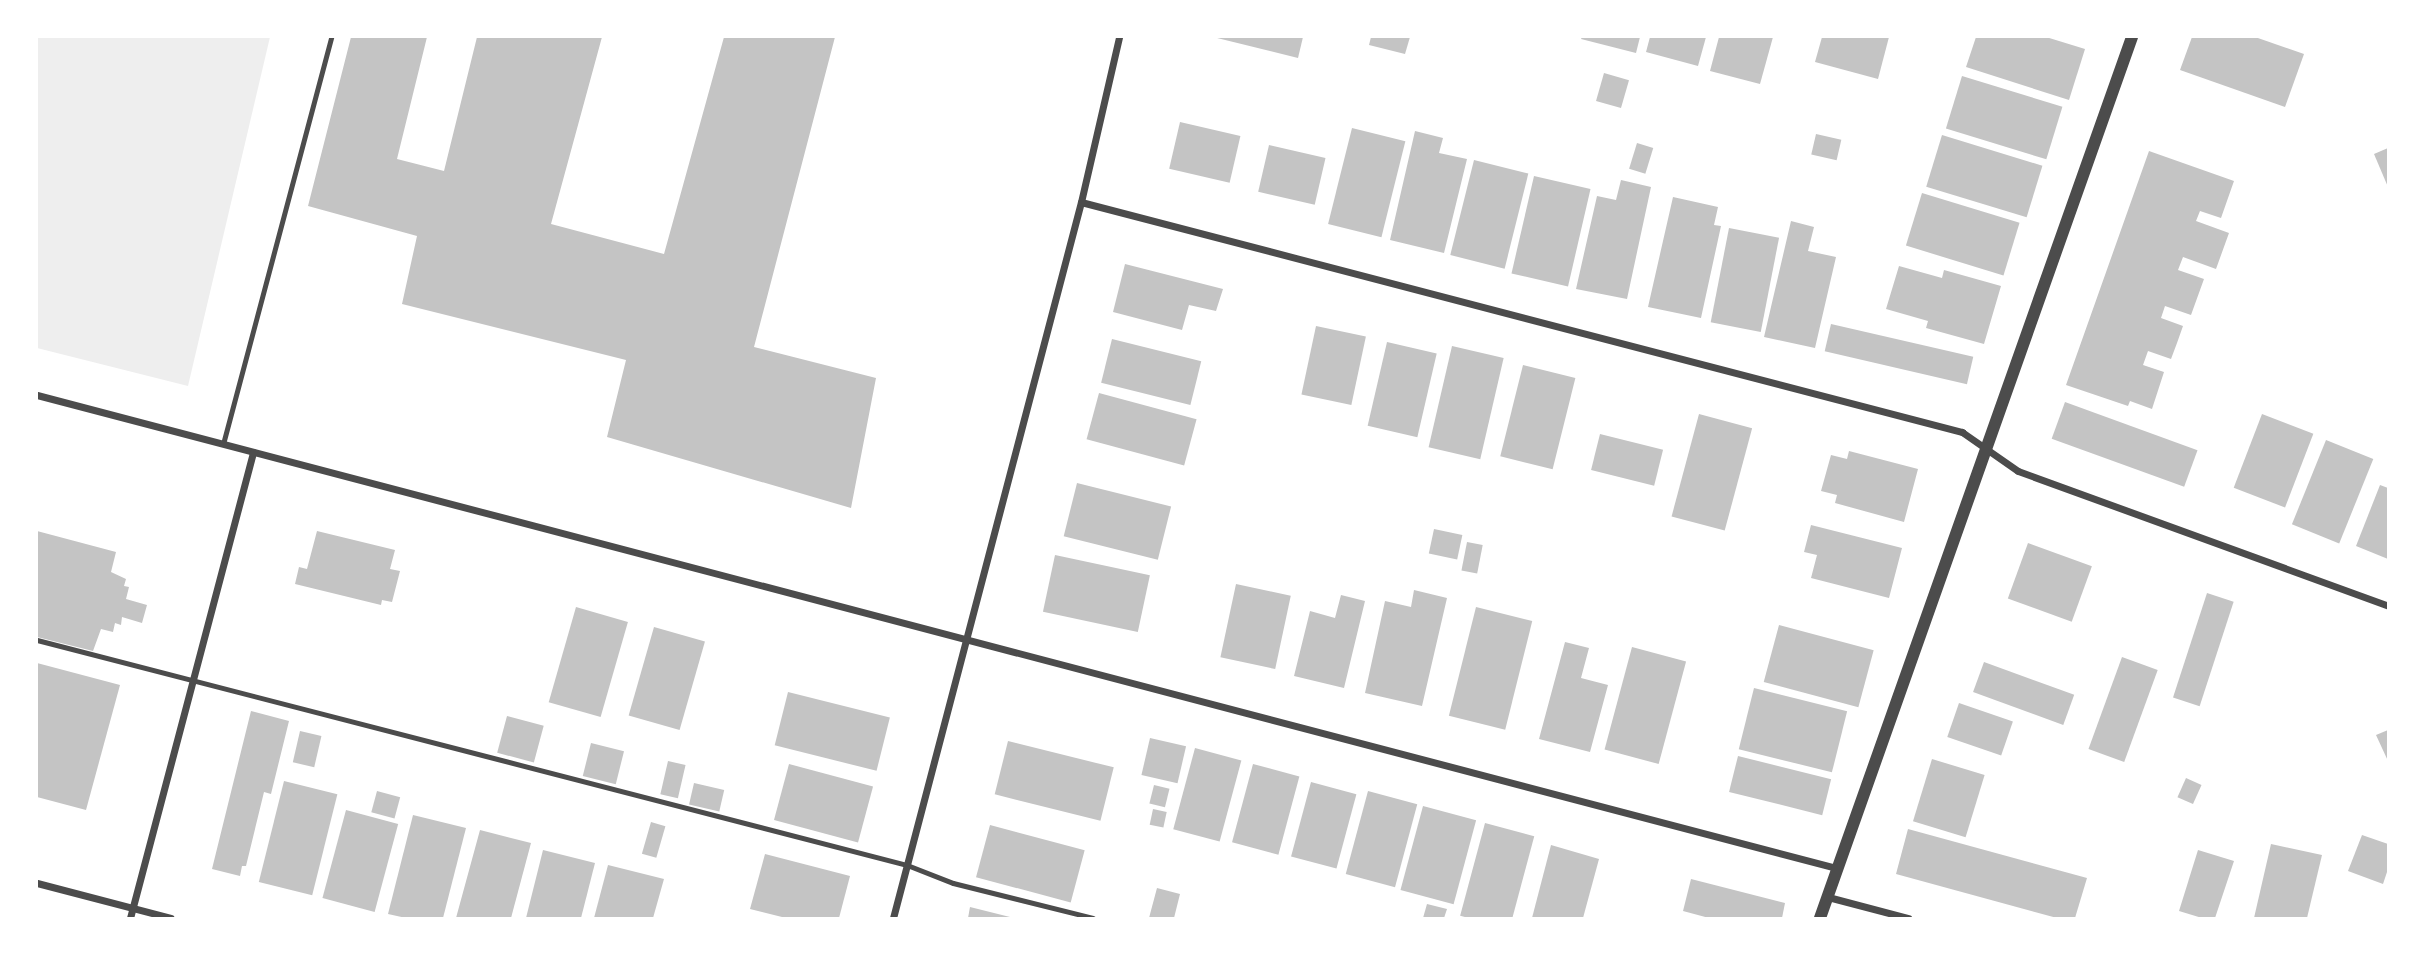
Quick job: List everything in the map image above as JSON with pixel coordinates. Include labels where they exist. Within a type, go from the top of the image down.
[{"type":"street","points":[[893,918],[1081,202],[1119,37]]},
{"type":"street","points":[[1820,918],[2132,37]]},
{"type":"street","points":[[1081,202],[1962,432],[2018,471],[2388,606]]},
{"type":"street","points":[[37,395],[1836,868]]},
{"type":"street","points":[[131,918],[253,452]]},
{"type":"street","points":[[37,883],[172,918]]},
{"type":"street","points":[[1828,897],[1908,918]]},
{"type":"lane","points":[[223,444],[331,37]]},
{"type":"lane","points":[[37,640],[907,865],[953,883],[1093,918]]},
{"type":"shaded area","points":[[37,37],[270,37],[188,386],[37,348]]},
{"type":"building","points":[[351,37],[427,37],[397,159],[444,171],[477,37],[602,37],[551,224],[664,254],[724,37],[835,37],[754,347],[876,378],[851,508],[607,437],[626,360],[402,304],[417,236],[308,206]]},
{"type":"building","points":[[1213,37],[1303,37],[1298,58]]},
{"type":"building","points":[[1371,37],[1410,37],[1405,54],[1369,45]]},
{"type":"building","points":[[1640,37],[1636,53],[1581,39]]},
{"type":"building","points":[[1650,37],[1706,37],[1698,66],[1646,52]]},
{"type":"building","points":[[1719,37],[1773,37],[1760,84],[1710,71]]},
{"type":"building","points":[[1822,37],[1889,37],[1878,79],[1815,62]]},
{"type":"building","points":[[1976,37],[2046,37],[2085,49],[2069,100],[1966,67]]},
{"type":"building","points":[[2192,37],[2255,37],[2304,54],[2285,107],[2180,70]]},
{"type":"building","points":[[1604,73],[1629,80],[1621,108],[1596,101]]},
{"type":"building","points":[[1962,76],[2062,107],[2046,159],[1946,129]]},
{"type":"building","points":[[1180,122],[1240,136],[1230,183],[1169,169]]},
{"type":"building","points":[[1352,128],[1405,141],[1381,237],[1328,224]]},
{"type":"building","points":[[1415,131],[1443,138],[1439,153],[1467,159],[1444,253],[1390,240]]},
{"type":"building","points":[[1816,134],[1841,140],[1837,160],[1811,154]]},
{"type":"building","points":[[1942,135],[2042,166],[2027,217],[1926,187]]},
{"type":"building","points":[[1637,143],[1653,148],[1645,174],[1629,169]]},
{"type":"building","points":[[1269,145],[1326,158],[1315,205],[1258,192]]},
{"type":"building","points":[[2388,148],[2388,187],[2374,154]]},
{"type":"building","points":[[2149,151],[2234,181],[2221,218],[2200,211],[2196,221],[2229,233],[2216,269],[2183,257],[2178,270],[2204,279],[2191,315],[2165,306],[2161,318],[2183,326],[2171,359],[2148,351],[2143,365],[2164,372],[2152,409],[2130,401],[2128,406],[2066,385]]},
{"type":"building","points":[[1474,160],[1528,174],[1505,269],[1450,255]]},
{"type":"building","points":[[1534,176],[1591,189],[1568,286],[1512,273]]},
{"type":"building","points":[[1621,180],[1651,187],[1627,299],[1576,289],[1597,196],[1616,200]]},
{"type":"building","points":[[1922,193],[2020,223],[2003,275],[1906,246]]},
{"type":"building","points":[[1673,197],[1718,207],[1714,225],[1721,226],[1701,318],[1648,307]]},
{"type":"building","points":[[1791,221],[1814,227],[1808,251],[1836,257],[1815,348],[1764,337]]},
{"type":"building","points":[[1729,228],[1779,238],[1761,332],[1711,322]]},
{"type":"building","points":[[1125,264],[1223,289],[1216,311],[1189,305],[1182,330],[1113,312]]},
{"type":"building","points":[[1899,266],[1942,278],[1944,270],[2001,286],[1984,344],[1926,328],[1928,321],[1886,309]]},
{"type":"building","points":[[1831,324],[1973,357],[1967,384],[1825,351]]},
{"type":"building","points":[[1316,326],[1366,337],[1351,405],[1301,394]]},
{"type":"building","points":[[1112,339],[1201,361],[1190,405],[1101,383]]},
{"type":"building","points":[[1387,342],[1437,353],[1417,437],[1368,426]]},
{"type":"building","points":[[1452,346],[1504,358],[1480,459],[1429,447]]},
{"type":"building","points":[[1523,365],[1575,378],[1553,469],[1500,456]]},
{"type":"building","points":[[1099,393],[1197,419],[1184,466],[1087,439]]},
{"type":"building","points":[[2065,402],[2197,450],[2184,487],[2052,439]]},
{"type":"building","points":[[1699,414],[1752,428],[1725,531],[1672,516]]},
{"type":"building","points":[[2262,414],[2313,434],[2285,507],[2234,488]]},
{"type":"building","points":[[1600,434],[1663,450],[1654,486],[1591,470]]},
{"type":"building","points":[[2326,440],[2373,459],[2339,543],[2292,524]]},
{"type":"building","points":[[1849,451],[1918,469],[1904,522],[1835,503],[1837,495],[1821,491],[1831,455],[1847,459]]},
{"type":"building","points":[[1077,483],[1171,506],[1158,560],[1064,536]]},
{"type":"building","points":[[2380,485],[2388,488],[2388,559],[2356,546]]},
{"type":"building","points":[[1811,525],[1902,548],[1889,598],[1811,578],[1817,555],[1804,552]]},
{"type":"building","points":[[1434,529],[1462,535],[1457,559],[1429,553]]},
{"type":"building","points":[[37,531],[116,552],[111,572],[126,579],[124,586],[129,587],[126,599],[147,605],[142,623],[122,617],[121,625],[115,623],[113,632],[101,629],[93,651],[37,637]]},
{"type":"building","points":[[317,531],[395,550],[390,569],[400,571],[392,602],[382,600],[381,605],[295,584],[299,567],[307,569]]},
{"type":"building","points":[[1467,542],[1483,545],[1477,574],[1461,570]]},
{"type":"building","points":[[2028,543],[2092,566],[2072,622],[2008,598]]},
{"type":"building","points":[[1055,555],[1150,575],[1138,632],[1043,612]]},
{"type":"building","points":[[1236,584],[1291,596],[1275,669],[1220,657]]},
{"type":"building","points":[[1414,590],[1447,598],[1422,706],[1365,693],[1385,601],[1411,607]]},
{"type":"building","points":[[2207,593],[2234,602],[2200,706],[2173,698]]},
{"type":"building","points":[[1341,595],[1365,601],[1344,688],[1294,676],[1310,611],[1335,618]]},
{"type":"building","points":[[576,607],[628,622],[601,717],[549,702]]},
{"type":"building","points":[[1476,607],[1532,621],[1505,730],[1449,716]]},
{"type":"building","points":[[1779,625],[1874,650],[1858,707],[1764,682]]},
{"type":"building","points":[[654,627],[705,642],[680,730],[629,715]]},
{"type":"building","points":[[1565,642],[1589,648],[1581,678],[1608,685],[1590,752],[1539,739]]},
{"type":"building","points":[[1632,647],[1686,661],[1659,764],[1605,749]]},
{"type":"building","points":[[2122,657],[2158,670],[2124,762],[2088,749]]},
{"type":"building","points":[[1984,662],[2074,695],[2063,725],[1973,692]]},
{"type":"building","points":[[37,663],[120,685],[86,810],[37,797]]},
{"type":"building","points":[[1754,688],[1847,711],[1832,772],[1739,749]]},
{"type":"building","points":[[788,692],[890,717],[877,771],[775,745]]},
{"type":"building","points":[[1959,703],[2013,722],[2001,756],[1947,737]]},
{"type":"building","points":[[251,711],[289,721],[271,794],[264,792],[246,866],[242,866],[240,876],[212,869]]},
{"type":"building","points":[[507,716],[544,726],[534,763],[497,753]]},
{"type":"building","points":[[2388,730],[2388,761],[2376,735]]},
{"type":"building","points":[[300,731],[321,736],[314,767],[293,762]]},
{"type":"building","points":[[1150,738],[1186,746],[1178,783],[1141,775]]},
{"type":"building","points":[[1008,741],[1114,767],[1100,821],[995,794]]},
{"type":"building","points":[[591,743],[624,751],[616,784],[583,776]]},
{"type":"building","points":[[1195,748],[1241,760],[1220,842],[1173,829]]},
{"type":"building","points":[[1738,756],[1831,779],[1822,815],[1729,792]]},
{"type":"building","points":[[1932,759],[1985,775],[1966,837],[1913,821]]},
{"type":"building","points":[[668,761],[686,765],[678,798],[660,794]]},
{"type":"building","points":[[789,764],[873,787],[858,843],[774,820]]},
{"type":"building","points":[[1253,764],[1299,776],[1278,855],[1232,842]]},
{"type":"building","points":[[2186,778],[2202,785],[2193,804],[2177,797]]},
{"type":"building","points":[[284,781],[337,794],[312,895],[259,882]]},
{"type":"building","points":[[1311,782],[1356,794],[1336,869],[1291,856]]},
{"type":"building","points":[[694,783],[724,790],[719,811],[689,804]]},
{"type":"building","points":[[1154,785],[1170,789],[1165,807],[1149,803]]},
{"type":"building","points":[[377,791],[400,797],[394,818],[371,812]]},
{"type":"building","points":[[1368,791],[1417,804],[1395,887],[1346,874]]},
{"type":"building","points":[[1423,806],[1476,820],[1454,904],[1400,890]]},
{"type":"building","points":[[1153,809],[1167,812],[1163,828],[1150,825]]},
{"type":"building","points":[[346,810],[398,824],[375,912],[322,898]]},
{"type":"building","points":[[413,815],[466,828],[443,918],[406,918],[388,914]]},
{"type":"building","points":[[651,822],[665,826],[656,858],[642,854]]},
{"type":"building","points":[[1485,823],[1534,836],[1512,918],[1460,916]]},
{"type":"building","points":[[990,825],[1085,850],[1071,903],[976,877]]},
{"type":"building","points":[[1908,829],[2087,878],[2075,918],[2057,918],[1896,874]]},
{"type":"building","points":[[480,830],[531,843],[511,918],[456,918]]},
{"type":"building","points":[[2362,835],[2388,844],[2388,869],[2383,884],[2348,871]]},
{"type":"building","points":[[2271,844],[2322,855],[2307,918],[2254,918]]},
{"type":"building","points":[[1551,845],[1599,859],[1583,918],[1532,918]]},
{"type":"building","points":[[543,850],[595,863],[581,918],[526,918]]},
{"type":"building","points":[[2198,850],[2234,861],[2215,918],[2202,918],[2179,911]]},
{"type":"building","points":[[765,854],[850,876],[839,918],[786,918],[750,909]]},
{"type":"building","points":[[608,865],[664,879],[653,918],[594,918]]},
{"type":"building","points":[[1691,879],[1785,903],[1782,918],[1709,918],[1683,911]]},
{"type":"building","points":[[1157,888],[1180,894],[1174,918],[1149,918]]},
{"type":"building","points":[[1427,904],[1447,909],[1444,918],[1423,918]]},
{"type":"building","points":[[970,907],[1010,917],[968,918]]}]
